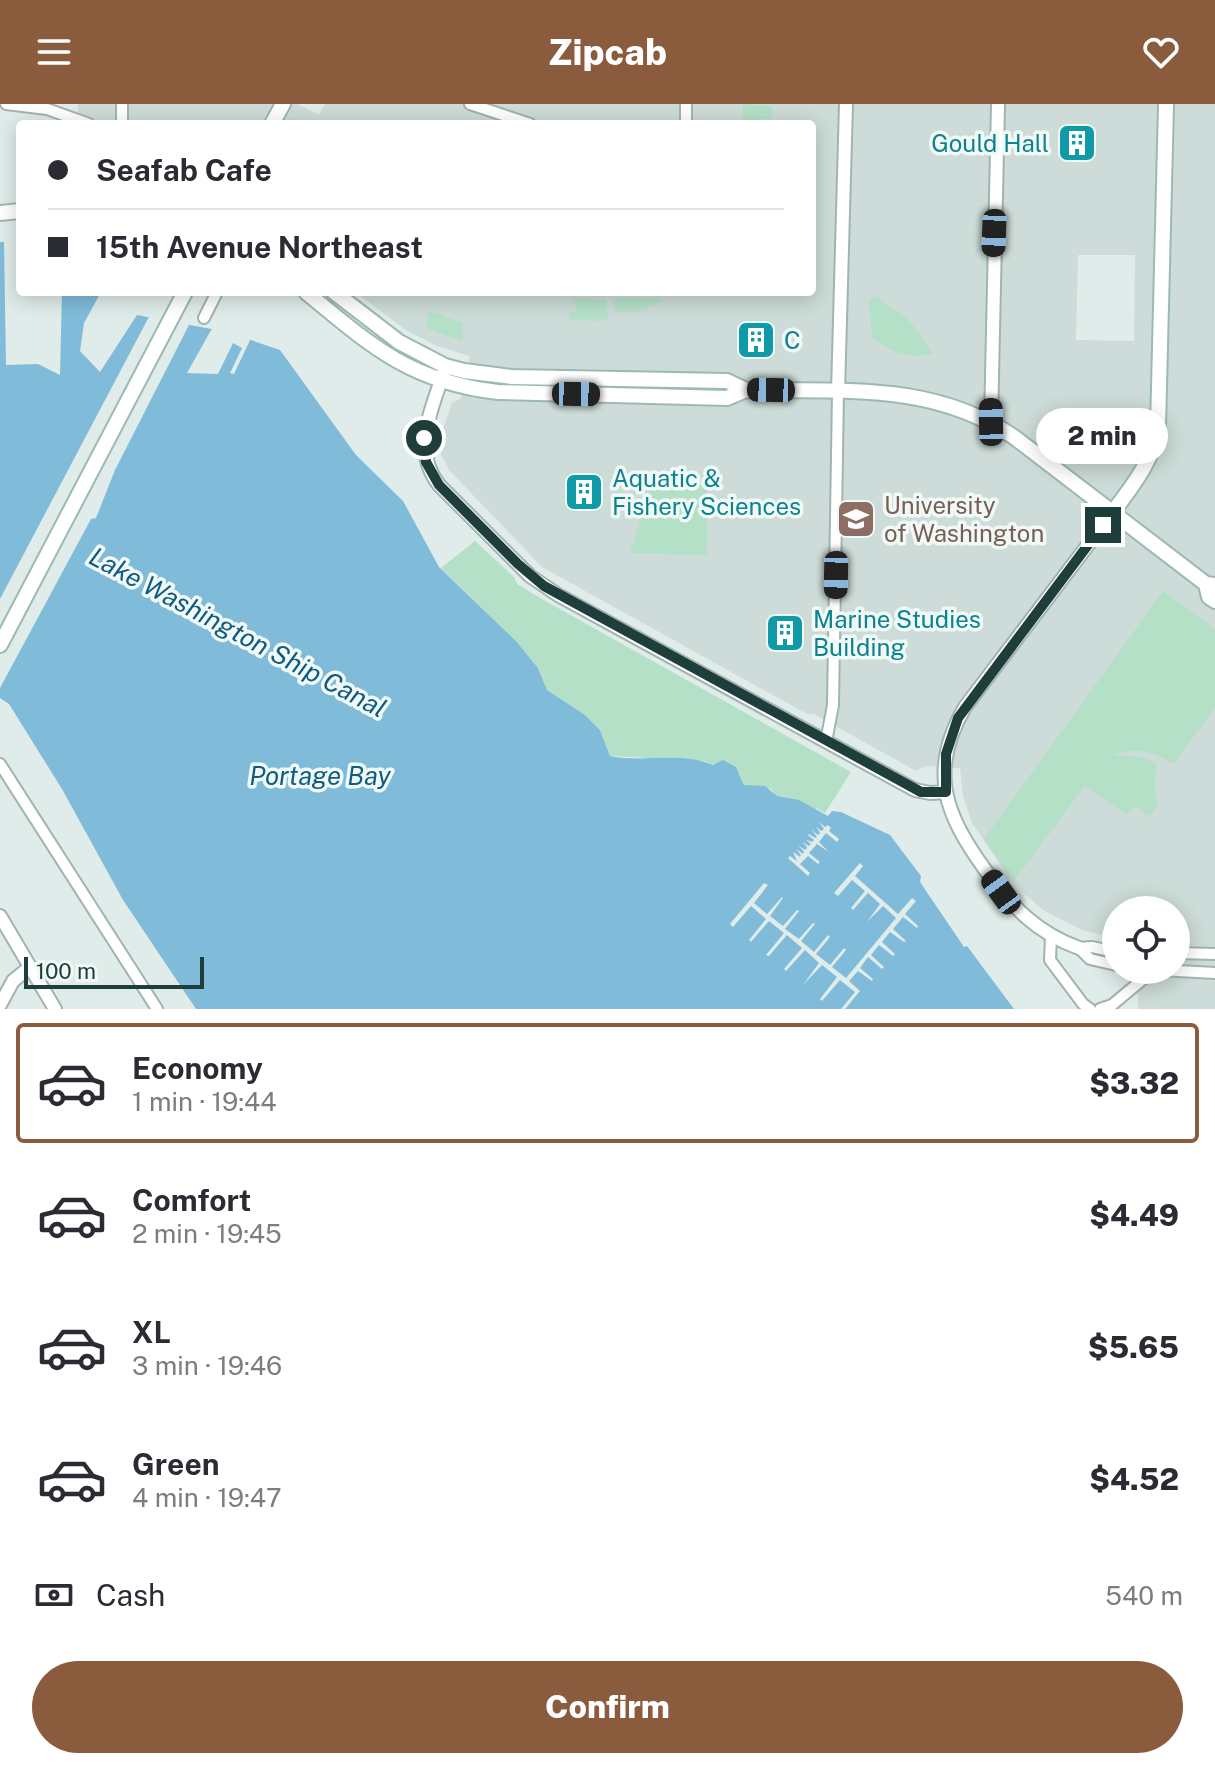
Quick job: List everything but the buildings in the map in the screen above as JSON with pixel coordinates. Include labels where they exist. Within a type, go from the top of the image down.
[{"type":"main road","points":[[1113,512],[1147,465],[1157,436],[1166,104]]},
{"type":"main road","points":[[0,645],[183,296]]},
{"type":"main road","points":[[311,296],[374,347],[408,368],[443,374],[727,381],[746,390],[895,394],[955,406],[991,422],[1211,584],[1209,597],[1215,601]]},
{"type":"main road","points":[[339,296],[443,374]]},
{"type":"street","points":[[6,104],[47,109],[78,120]]},
{"type":"street","points":[[470,104],[518,120]]},
{"type":"street","points":[[826,742],[833,705],[846,104]]},
{"type":"street","points":[[991,422],[998,104]]},
{"type":"street","points":[[204,318],[215,296]]},
{"type":"street","points":[[443,374],[424,438],[424,454],[430,471],[439,485],[518,564],[558,595],[915,790],[946,792]]},
{"type":"street","points":[[1102,962],[1090,959],[1079,948],[1051,936],[1028,920],[1001,892],[958,829],[946,792],[946,754],[953,730],[965,707],[1113,512]]},
{"type":"street","points":[[0,764],[157,1009]]},
{"type":"street","points":[[0,916],[55,1009]]},
{"type":"street","points":[[1051,936],[1050,960],[1090,1009]]},
{"type":"street","points":[[1079,948],[1102,949]]},
{"type":"street","points":[[1190,953],[1215,954]]},
{"type":"street","points":[[0,1005],[13,981],[30,967]]},
{"type":"street","points":[[1190,972],[1215,973]]},
{"type":"street","points":[[1100,1009],[1112,1005],[1137,984]]},
{"type":"shaded area","name":"University of Washington","points":[[78,104],[297,104],[319,115],[325,104],[1215,104],[1215,1009],[1138,1009],[1138,984],[1190,984],[1190,896],[1102,896],[1102,935],[1082,930],[1043,910],[1006,873],[972,823],[963,796],[960,768],[926,766],[916,771],[542,567],[450,471],[441,455],[441,435],[452,403],[461,398],[470,356],[437,346],[407,331],[360,296],[816,296],[816,120],[77,120]],"holes":[[[1078,255],[1135,255],[1134,341],[1076,340]]]},
{"type":"green space","points":[[743,104],[772,106],[772,119],[743,120]]},
{"type":"green space","points":[[875,296],[909,320],[933,353],[916,356],[901,354],[872,337],[869,299]]},
{"type":"green space","points":[[574,298],[606,300],[608,319],[570,320],[568,313],[575,312]]},
{"type":"green space","points":[[619,298],[664,300],[646,309],[627,312],[614,310],[614,301]]},
{"type":"green space","points":[[429,311],[462,323],[463,341],[426,328]]},
{"type":"green space","points":[[708,482],[707,555],[630,553],[651,484]]},
{"type":"green space","points":[[475,541],[514,577],[517,584],[851,772],[825,813],[816,808],[813,812],[789,798],[776,796],[771,789],[744,785],[740,774],[704,761],[610,756],[600,730],[585,715],[547,690],[538,668],[516,641],[441,568]]},
{"type":"green space","points":[[1163,591],[1215,629],[1215,708],[1174,764],[1145,751],[1113,755],[1143,757],[1156,764],[1155,792],[1158,803],[1150,817],[1138,808],[1130,809],[1127,815],[1085,786],[1014,881],[984,839]]},
{"type":"water","name":"Portage Bay","points":[[0,242],[4,242],[6,365],[38,364],[60,375],[62,296],[99,296],[84,323],[80,351],[100,372],[137,315],[227,332],[280,350],[356,455],[403,501],[439,567],[516,641],[538,668],[547,690],[585,715],[600,730],[610,756],[688,759],[713,765],[723,760],[736,767],[744,785],[765,786],[777,796],[799,800],[828,816],[832,811],[841,812],[890,835],[921,876],[920,882],[964,947],[967,946],[1014,1009],[196,1009],[123,900],[62,789],[9,704],[0,698]]},
{"type":"pier","points":[[151,313],[191,321],[115,470],[96,518],[91,519],[0,688],[0,599]]},
{"type":"pier","points":[[214,325],[251,338],[234,374],[230,373],[242,348],[233,343],[218,374],[187,373]]},
{"type":"pier","points":[[819,822],[825,827],[828,825],[831,828],[829,831],[839,839],[837,842],[826,833],[819,842],[829,852],[817,844],[809,853],[820,862],[818,864],[808,856],[800,864],[810,873],[808,876],[788,858],[790,856],[797,861],[793,852],[800,857],[796,849],[803,854],[804,851],[798,846],[806,850],[802,842],[809,846],[811,844],[805,839],[814,840],[808,835],[817,837],[812,830],[818,835],[816,826],[821,831],[824,829]]},
{"type":"pier","points":[[860,863],[863,866],[855,876],[898,914],[912,898],[916,901],[905,914],[918,926],[903,917],[893,929],[906,941],[890,932],[882,942],[895,954],[893,956],[879,945],[871,955],[884,967],[882,969],[868,957],[860,968],[872,981],[858,971],[849,981],[860,991],[845,1009],[841,1009],[855,992],[840,980],[822,1001],[820,999],[837,977],[822,965],[803,985],[819,963],[805,950],[786,971],[784,969],[802,948],[787,935],[769,956],[766,955],[784,933],[769,921],[751,942],[749,940],[766,919],[751,906],[733,927],[730,924],[764,883],[768,885],[754,903],[767,914],[782,897],[770,916],[783,926],[799,911],[785,929],[799,939],[815,924],[801,941],[814,952],[828,935],[830,937],[816,954],[830,965],[844,948],[846,950],[832,967],[846,978],[896,918],[883,906],[867,922],[880,904],[868,893],[853,910],[851,908],[865,891],[852,880],[838,896],[834,893]]},
{"type":"place","name":"Gould Hall","points":[[1077,143]]},
{"type":"place","name":"C","points":[[756,340]]},
{"type":"place","name":"Aquatic & Fishery Sciences","points":[[584,492]]},
{"type":"place","name":"University of Washington","points":[[856,519]]},
{"type":"place","name":"Marine Studies Building","points":[[785,633]]},
{"type":"route","points":[[424,438],[426,462],[439,485],[530,576],[544,586],[921,792],[946,792],[946,754],[958,718],[1103,525]]},
{"type":"water label","name":"Lake Washington Ship Canal","points":[[238,632]]}]
